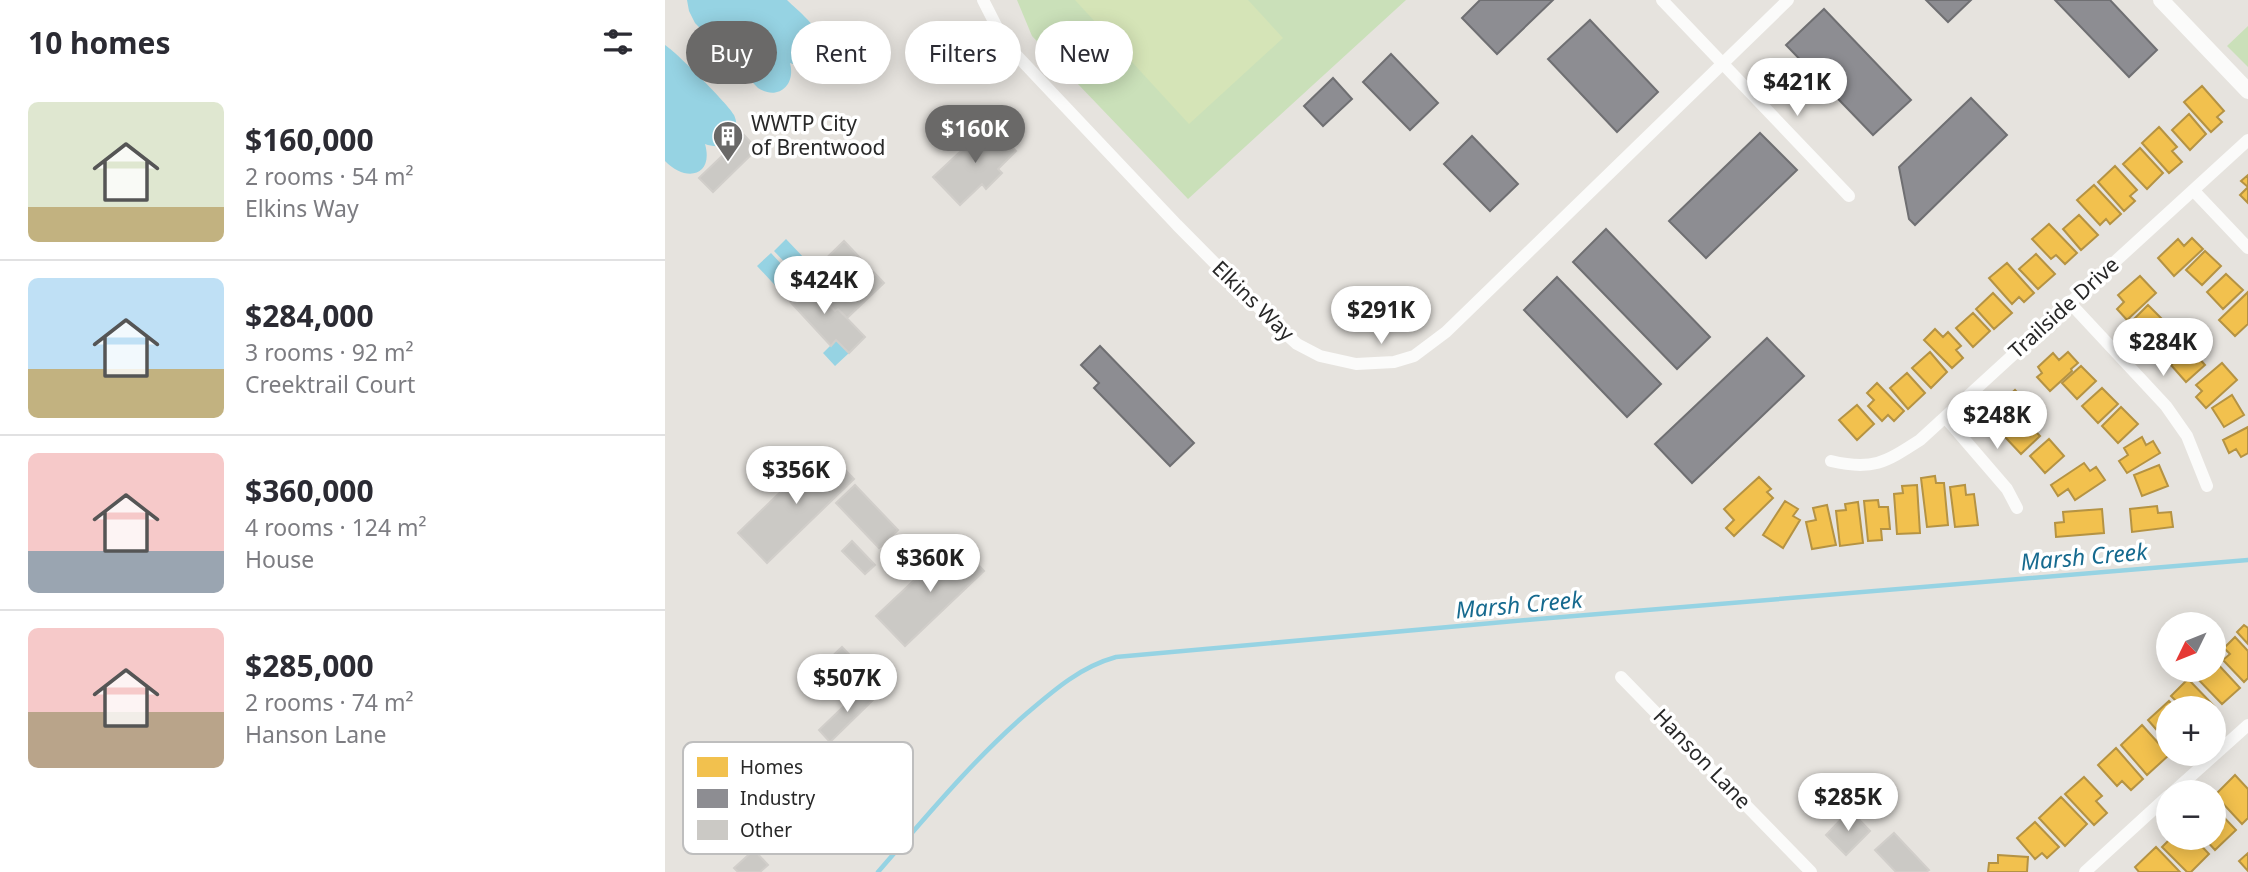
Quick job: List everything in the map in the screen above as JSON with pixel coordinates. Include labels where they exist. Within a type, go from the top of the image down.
[{"type":"street","name":"Elkins Way","points":[[983,0],[1005,43],[1177,226],[1276,326],[1297,344],[1320,356],[1356,364],[1394,362],[1414,356],[1446,331],[1788,0]]},
{"type":"street","points":[[1662,0],[1849,196]]},
{"type":"street","points":[[2161,0],[2248,91]]},
{"type":"street","name":"Trailside Drive","points":[[1831,461],[1850,466],[1881,463],[1920,440],[2248,140]]},
{"type":"street","points":[[2193,190],[2248,248]]},
{"type":"street","points":[[2070,303],[2166,406],[2187,436],[2207,486]]},
{"type":"street","points":[[1945,417],[2007,489],[2017,508]]},
{"type":"street","name":"Hanson Lane","points":[[1621,677],[1811,872]]},
{"type":"street","points":[[2186,780],[2248,725]]},
{"type":"street","points":[[2085,872],[2156,807]]},
{"type":"green space","points":[[1017,0],[1406,0],[1188,199],[1078,84],[1133,84],[1133,21],[1035,21],[1035,39]]},
{"type":"green space","points":[[1075,0],[1248,0],[1283,38],[1189,124],[1133,63],[1133,21],[1094,21]]},
{"type":"green space","points":[[2248,26],[2248,67],[2227,46]]},
{"type":"water","points":[[687,0],[787,0],[809,21],[791,21],[791,71],[788,84],[784,89],[772,93],[765,92],[754,84],[777,84],[777,21],[694,21]]},
{"type":"water","points":[[665,45],[686,64],[686,84],[707,84],[730,109],[736,125],[732,138],[727,143],[718,146],[705,144],[705,163],[696,173],[681,172],[665,161]]},
{"type":"water","points":[[786,239],[805,259],[793,271],[774,251]]},
{"type":"water","points":[[771,253],[799,283],[785,296],[757,266]]},
{"type":"water","points":[[836,340],[849,353],[835,366],[823,353]]},
{"type":"building: Homes","points":[[2202,86],[2224,111],[2217,117],[2222,122],[2211,132],[2184,102]]},
{"type":"building: Homes","points":[[2189,114],[2206,134],[2190,150],[2172,130]]},
{"type":"building: Homes","points":[[2159,127],[2177,147],[2172,151],[2182,162],[2169,173],[2142,143]]},
{"type":"building: Homes","points":[[2140,148],[2163,173],[2147,189],[2123,164]]},
{"type":"building: Homes","points":[[2115,166],[2137,190],[2130,196],[2135,201],[2124,211],[2098,182]]},
{"type":"building: Homes","points":[[2248,175],[2248,187],[2241,181]]},
{"type":"building: Homes","points":[[2094,185],[2121,214],[2110,224],[2106,219],[2100,225],[2077,200]]},
{"type":"building: Homes","points":[[2248,187],[2248,203],[2240,195]]},
{"type":"building: Homes","points":[[2079,215],[2098,235],[2081,250],[2063,229]]},
{"type":"building: Homes","points":[[2049,224],[2077,253],[2065,264],[2056,255],[2051,259],[2032,239]]},
{"type":"building: Homes","points":[[2192,238],[2203,249],[2174,276],[2158,258],[2178,239],[2184,246]]},
{"type":"building: Homes","points":[[2205,251],[2221,266],[2202,285],[2186,270]]},
{"type":"building: Homes","points":[[2036,254],[2055,274],[2038,289],[2019,269]]},
{"type":"building: Homes","points":[[2007,263],[2034,293],[2024,302],[2019,297],[2012,304],[1989,278]]},
{"type":"building: Homes","points":[[2226,274],[2243,290],[2223,309],[2207,292]]},
{"type":"building: Homes","points":[[2140,276],[2156,293],[2127,320],[2117,309],[2124,302],[2118,295]]},
{"type":"building: Homes","points":[[2248,292],[2248,324],[2235,336],[2219,320]]},
{"type":"building: Homes","points":[[1993,293],[2012,313],[1994,329],[1976,309]]},
{"type":"building: Homes","points":[[2148,305],[2165,322],[2145,341],[2129,324]]},
{"type":"building: Homes","points":[[1973,313],[1990,331],[1973,347],[1956,328]]},
{"type":"building: Homes","points":[[2178,320],[2194,337],[2164,365],[2153,354],[2163,344],[2158,339]]},
{"type":"building: Homes","points":[[1935,329],[1943,337],[1948,332],[1961,346],[1956,350],[1963,358],[1952,368],[1924,340]]},
{"type":"building: Homes","points":[[2190,348],[2205,365],[2186,382],[2171,365]]},
{"type":"building: Homes","points":[[1930,352],[1947,372],[1931,388],[1912,368]]},
{"type":"building: Homes","points":[[2068,352],[2078,363],[2050,391],[2037,377],[2042,373],[2038,367],[2053,353],[2059,360]]},
{"type":"building: Homes","points":[[2222,363],[2237,380],[2206,408],[2196,397],[2202,391],[2196,385]]},
{"type":"building: Homes","points":[[2081,366],[2096,381],[2077,399],[2062,383]]},
{"type":"building: Homes","points":[[1907,373],[1925,393],[1908,409],[1890,388]]},
{"type":"building: Homes","points":[[1877,383],[1904,411],[1894,421],[1888,415],[1882,421],[1868,406],[1874,400],[1867,393]]},
{"type":"building: Homes","points":[[2102,388],[2118,404],[2098,423],[2082,406]]},
{"type":"building: Homes","points":[[2015,390],[2030,407],[2001,434],[1992,423],[1999,417],[1993,410]]},
{"type":"building: Homes","points":[[2232,395],[2244,415],[2224,427],[2212,408]]},
{"type":"building: Homes","points":[[1857,405],[1874,424],[1857,440],[1839,420]]},
{"type":"building: Homes","points":[[2121,407],[2138,424],[2118,443],[2102,426]]},
{"type":"building: Homes","points":[[2024,420],[2040,436],[2021,454],[2005,437]]},
{"type":"building: Homes","points":[[2248,427],[2248,453],[2241,457],[2236,449],[2229,453],[2223,440]]},
{"type":"building: Homes","points":[[2142,437],[2146,445],[2153,441],[2160,453],[2127,473],[2119,461],[2128,455],[2124,448]]},
{"type":"building: Homes","points":[[2049,439],[2064,456],[2045,473],[2030,456]]},
{"type":"building: Homes","points":[[2084,463],[2090,471],[2096,467],[2105,480],[2075,500],[2068,489],[2058,496],[2051,485]]},
{"type":"building: Homes","points":[[2159,465],[2168,486],[2142,496],[2134,475]]},
{"type":"building: Homes","points":[[1935,476],[1936,483],[1944,483],[1948,525],[1927,527],[1921,478]]},
{"type":"building: Homes","points":[[1759,477],[1771,489],[1767,492],[1773,498],[1734,536],[1726,528],[1734,520],[1724,509]]},
{"type":"building: Homes","points":[[1917,485],[1920,533],[1897,534],[1894,494],[1903,493],[1902,486]]},
{"type":"building: Homes","points":[[1965,485],[1966,495],[1974,494],[1978,525],[1955,527],[1950,487]]},
{"type":"building: Homes","points":[[1878,500],[1879,507],[1888,507],[1890,529],[1881,529],[1882,540],[1868,541],[1864,501]]},
{"type":"building: Homes","points":[[1785,501],[1798,509],[1793,516],[1800,520],[1783,548],[1763,535]]},
{"type":"building: Homes","points":[[1858,502],[1863,543],[1840,546],[1836,511],[1846,510],[1845,504]]},
{"type":"building: Homes","points":[[1827,505],[1836,545],[1812,549],[1806,522],[1816,520],[1813,508]]},
{"type":"building: Homes","points":[[2157,506],[2158,513],[2171,512],[2173,527],[2132,532],[2130,509]]},
{"type":"building: Homes","points":[[2102,509],[2104,533],[2056,537],[2055,523],[2064,522],[2063,512]]},
{"type":"building: Homes","points":[[2244,625],[2248,628],[2248,644],[2237,632]]},
{"type":"building: Homes","points":[[2235,637],[2248,651],[2248,678],[2244,682],[2226,663],[2226,657],[2230,654],[2226,646]]},
{"type":"building: Homes","points":[[2226,673],[2240,688],[2226,700],[2226,696],[2214,696],[2201,682],[2226,682]]},
{"type":"building: Homes","points":[[2185,682],[2191,682],[2204,696],[2171,696]]},
{"type":"building: Homes","points":[[2156,713],[2156,729],[2148,720]]},
{"type":"building: Homes","points":[[2142,725],[2156,741],[2157,766],[2147,775],[2121,745]]},
{"type":"building: Homes","points":[[2116,748],[2143,779],[2131,790],[2122,781],[2117,786],[2098,765]]},
{"type":"building: Homes","points":[[2235,775],[2248,789],[2248,818],[2242,824],[2226,807],[2226,784]]},
{"type":"building: Homes","points":[[2084,777],[2102,796],[2096,801],[2107,813],[2094,825],[2065,794]]},
{"type":"building: Homes","points":[[2061,797],[2087,824],[2065,846],[2039,818]]},
{"type":"building: Homes","points":[[2226,820],[2236,830],[2226,840]]},
{"type":"building: Homes","points":[[2035,822],[2059,847],[2047,858],[2042,853],[2035,859],[2017,838]]},
{"type":"building: Homes","points":[[2156,847],[2180,872],[2139,872],[2135,867]]},
{"type":"building: Homes","points":[[2165,850],[2205,850],[2209,854],[2191,872],[2187,872]]},
{"type":"building: Homes","points":[[2248,853],[2248,871],[2239,861]]},
{"type":"building: Homes","points":[[1998,855],[2028,857],[2027,872],[1988,872],[1989,863],[1998,863]]},
{"type":"building: Industry","points":[[1480,0],[1553,0],[1497,54],[1462,18]]},
{"type":"building: Industry","points":[[1926,0],[1971,0],[1948,22]]},
{"type":"building: Industry","points":[[2055,0],[2110,0],[2157,50],[2129,77]]},
{"type":"building: Industry","points":[[1824,9],[1911,100],[1873,135],[1786,45]]},
{"type":"building: Industry","points":[[1590,20],[1658,92],[1617,132],[1548,59]]},
{"type":"building: Industry","points":[[1391,54],[1438,103],[1410,130],[1363,82]]},
{"type":"building: Industry","points":[[1333,78],[1352,99],[1323,126],[1304,106]]},
{"type":"building: Industry","points":[[1971,98],[2007,135],[1915,225],[1909,219],[1899,167]]},
{"type":"building: Industry","points":[[1760,133],[1797,170],[1706,258],[1669,221]]},
{"type":"building: Industry","points":[[1472,136],[1518,184],[1490,211],[1444,164]]},
{"type":"building: Industry","points":[[1606,229],[1710,337],[1677,369],[1573,262]]},
{"type":"building: Industry","points":[[1557,277],[1661,384],[1627,417],[1524,310]]},
{"type":"building: Industry","points":[[1767,338],[1804,376],[1692,483],[1655,444]]},
{"type":"building: Industry","points":[[1100,346],[1194,443],[1170,466],[1094,388],[1099,383],[1081,365]]},
{"type":"building: Other","points":[[990,124],[1016,151],[998,169],[1002,173],[986,189],[982,184],[960,205],[933,177]]},
{"type":"building: Other","name":"WWTP City of Brentwood","points":[[744,135],[757,149],[713,192],[699,178]]},
{"type":"building: Other","points":[[844,241],[884,283],[847,318],[838,309],[835,311],[807,277]]},
{"type":"building: Other","points":[[807,277],[835,311],[838,309],[865,337],[849,353],[836,340],[831,346],[785,296]]},
{"type":"building: Other","points":[[825,449],[854,479],[767,563],[738,533]]},
{"type":"building: Other","points":[[855,485],[898,530],[879,548],[836,503]]},
{"type":"building: Other","points":[[852,541],[875,565],[865,574],[842,551]]},
{"type":"building: Other","points":[[956,541],[984,571],[905,646],[876,616]]},
{"type":"building: Other","points":[[842,647],[869,675],[858,686],[841,669],[814,696],[803,684]]},
{"type":"building: Other","points":[[864,687],[875,698],[830,742],[819,730]]},
{"type":"building: Other","points":[[1850,810],[1870,831],[1846,855],[1826,835]]},
{"type":"building: Other","points":[[1894,833],[1929,870],[1896,872],[1875,850]]},
{"type":"building: Other","points":[[750,854],[758,854],[768,865],[760,872],[738,872],[734,868]]},
{"type":"waterway","name":"Marsh Creek","points":[[913,831],[968,771],[1026,714],[1079,673],[1116,657],[2248,560]]},
{"type":"waterway","name":"Marsh Creek","points":[[878,872],[893,854]]},
{"type":"place","name":"WWTP City of Brentwood","points":[[728,163]]}]
